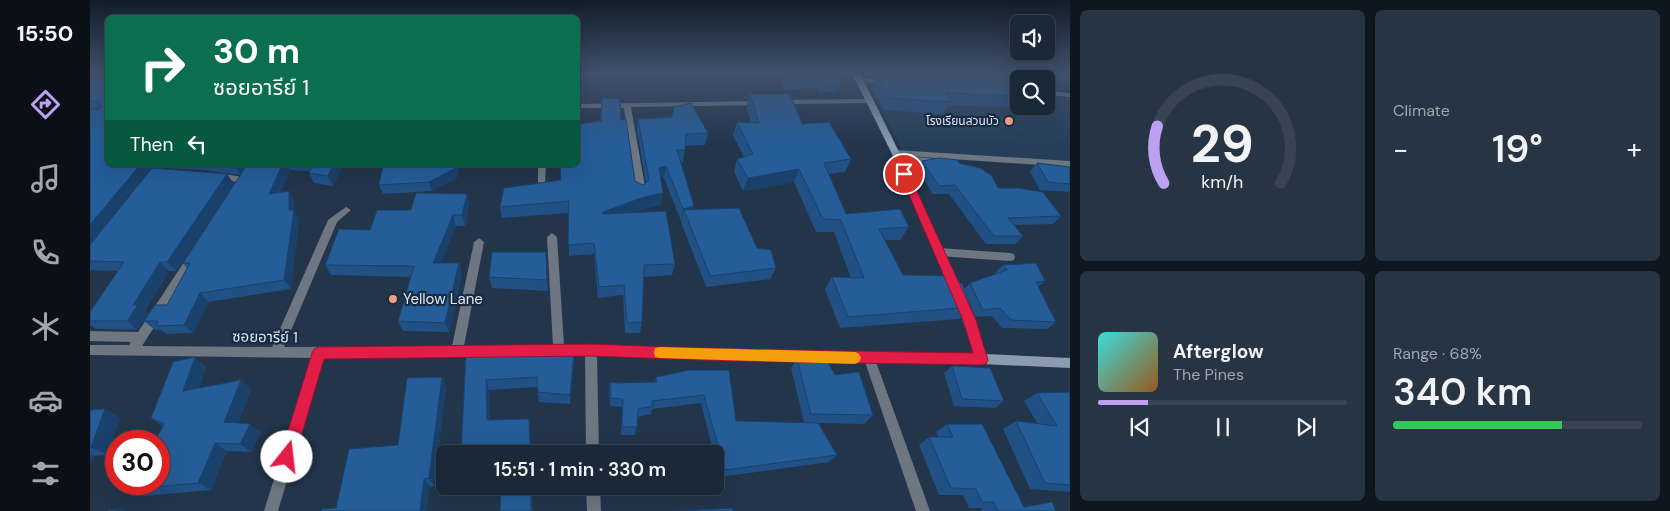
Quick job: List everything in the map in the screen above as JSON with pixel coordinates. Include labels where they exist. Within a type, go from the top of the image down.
[{"type":"street","points":[[868,97],[896,155],[969,320],[981,360]]},
{"type":"street","points":[[580,106],[870,101]]},
{"type":"street","points":[[627,105],[640,192]]},
{"type":"street","points":[[896,155],[1070,164]]},
{"type":"street","points":[[896,155],[966,165],[974,169]]},
{"type":"street","points":[[542,167],[542,182]]},
{"type":"street","points":[[204,175],[243,180]]},
{"type":"street","points":[[276,352],[333,220],[346,210]]},
{"type":"street","points":[[552,237],[559,350]]},
{"type":"street","points":[[457,351],[479,242]]},
{"type":"street","points":[[133,349],[200,246]]},
{"type":"street","points":[[939,252],[1010,257]]},
{"type":"street","points":[[90,336],[141,337]]},
{"type":"street","points":[[102,350],[110,337]]},
{"type":"street","name":"ซอยอารีย์ 1","points":[[90,350],[133,349],[319,353],[591,350],[1070,363]]},
{"type":"street","points":[[591,350],[593,445]]},
{"type":"street","points":[[271,511],[319,353]]},
{"type":"street","points":[[868,358],[923,511]]},
{"type":"street","points":[[593,495],[594,511]]},
{"type":"shaded area","name":"โรงเรียนสวนบัว","points":[[875,97],[1010,97],[1010,115],[1055,115],[1055,97],[1070,98],[1070,168],[905,156]]},
{"type":"building","points":[[90,97],[105,97],[105,167],[138,167],[90,225],[90,110],[102,107],[100,101],[90,102]]},
{"type":"building","points":[[751,97],[791,97],[802,124],[829,122],[851,159],[824,163],[846,214],[900,209],[909,227],[879,229],[903,275],[956,276],[960,283],[962,283],[971,307],[848,317],[832,277],[864,278],[841,220],[823,219],[799,169],[748,178],[737,159],[753,154],[737,122],[759,123]]},
{"type":"building","points":[[889,97],[948,97],[951,102],[890,98]]},
{"type":"building","points":[[602,98],[620,99],[621,120],[626,119],[635,181],[643,185],[649,180],[638,119],[672,117],[674,107],[691,103],[708,133],[686,134],[685,150],[677,150],[694,206],[683,209],[666,166],[659,168],[663,193],[644,197],[603,212],[603,214],[666,211],[675,264],[644,265],[642,322],[627,323],[624,285],[599,287],[594,243],[568,245],[569,201],[500,207],[504,188],[561,180],[560,167],[580,167],[580,124],[601,121]]},
{"type":"building","points":[[939,158],[957,160],[959,163],[980,168],[992,176],[998,188],[1018,188],[1043,192],[1061,216],[1008,218],[1023,236],[994,236],[955,185],[939,186],[922,161]]},
{"type":"building","points":[[1037,163],[1070,167],[1070,184],[1048,182]]},
{"type":"building","points":[[246,167],[281,167],[269,194],[289,191],[289,210],[294,210],[284,280],[200,293],[184,325],[156,326],[158,321],[144,321],[155,305],[167,305],[190,263],[183,263]]},
{"type":"building","points":[[311,167],[332,167],[328,176],[309,173]]},
{"type":"building","points":[[383,167],[454,167],[429,182],[379,185]]},
{"type":"building","points":[[152,168],[227,174],[167,262],[160,262],[133,305],[138,305],[127,321],[90,321],[90,312],[124,262],[90,261],[90,245]]},
{"type":"building","points":[[416,193],[467,194],[462,215],[453,215],[433,263],[459,263],[445,323],[398,321],[414,266],[325,265],[339,229],[370,230],[377,210],[411,210]]},
{"type":"building","points":[[739,208],[757,248],[771,250],[776,268],[710,276],[684,210]]},
{"type":"building","points":[[492,252],[546,252],[547,280],[489,277]]},
{"type":"building","points":[[1036,263],[1045,281],[1036,282],[1056,322],[1011,320],[1000,308],[983,310],[970,283],[1007,270],[1003,265]]},
{"type":"building","points":[[574,352],[570,395],[538,392],[537,377],[486,380],[487,420],[529,419],[530,445],[461,445],[466,353]]},
{"type":"building","points":[[195,357],[183,391],[241,380],[224,422],[250,424],[240,444],[215,443],[198,483],[170,485],[170,430],[161,430],[164,424],[151,418],[173,362]]},
{"type":"building","points":[[797,358],[826,359],[835,375],[859,372],[873,415],[811,414]]},
{"type":"building","points":[[952,366],[990,368],[1004,401],[962,399]]},
{"type":"building","points":[[690,370],[729,370],[736,421],[818,423],[837,455],[725,470],[724,445],[718,445],[704,395],[652,401],[653,406],[638,409],[637,427],[622,427],[623,399],[611,398],[610,383],[657,382],[656,377]]},
{"type":"building","points":[[442,377],[429,478],[424,479],[420,511],[321,511],[322,509],[336,508],[349,449],[398,445],[407,378]]},
{"type":"building","points":[[1070,392],[1070,485],[1045,483],[1016,421],[1057,426],[1037,393]]},
{"type":"building","points":[[105,409],[91,447],[90,447],[90,410]]},
{"type":"building","points":[[947,424],[982,424],[1024,507],[1052,502],[1056,511],[998,511],[994,502],[982,502],[976,489],[951,488],[929,437],[953,437]]},
{"type":"building","points":[[501,495],[531,495],[531,511],[500,511]]},
{"type":"building","points":[[732,508],[733,511],[679,511]]},
{"type":"slow traffic","points":[[660,353],[855,358]]},
{"type":"place","name":"โรงเรียนสวนบัว","points":[[1009,121]]},
{"type":"place","name":"Yellow Lane","points":[[393,299]]},
{"type":"route","points":[[287,457],[319,353],[591,350],[725,355],[981,360],[969,320],[904,174]]}]
